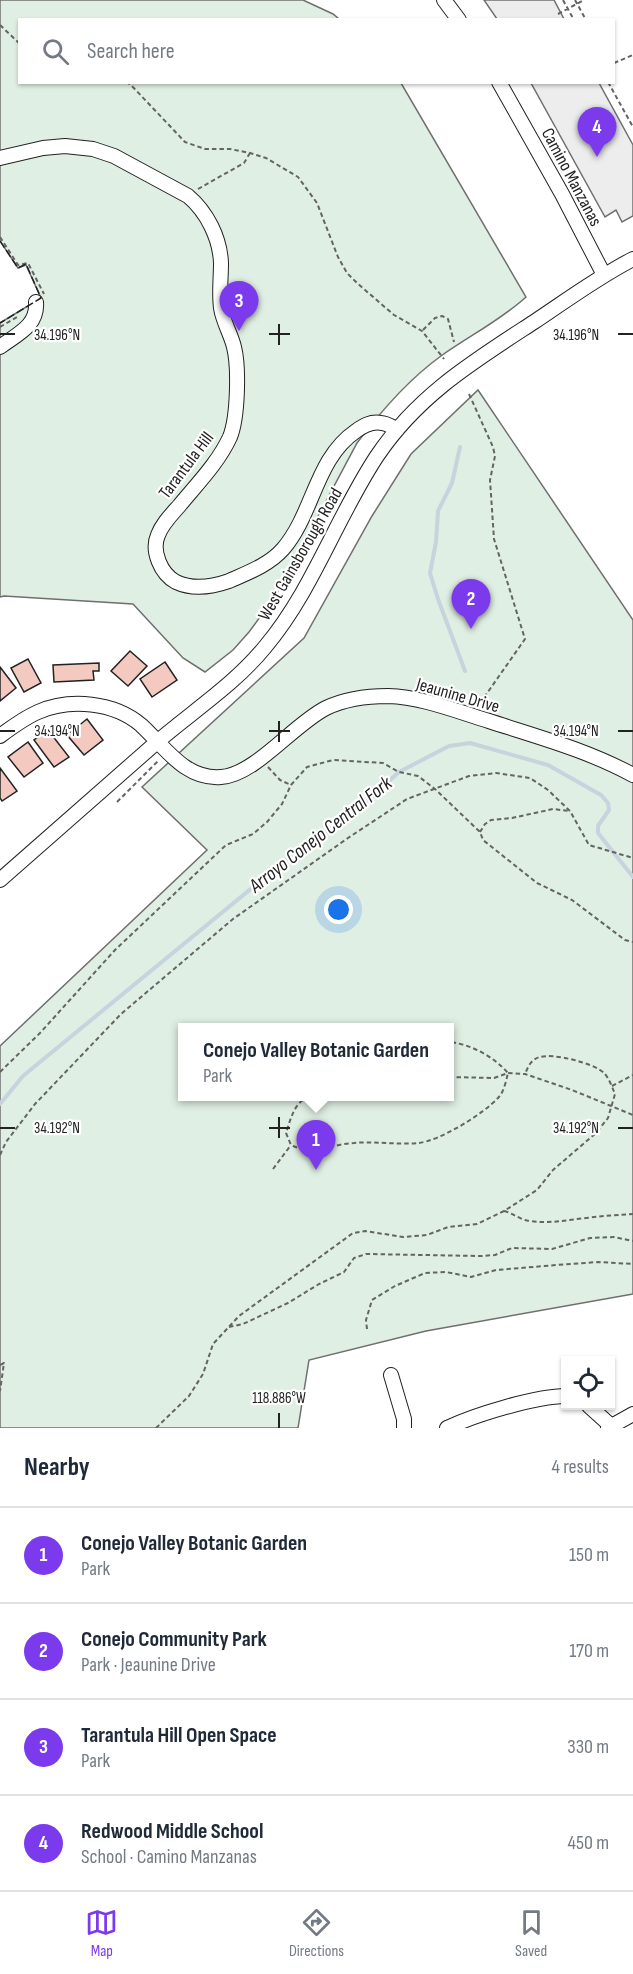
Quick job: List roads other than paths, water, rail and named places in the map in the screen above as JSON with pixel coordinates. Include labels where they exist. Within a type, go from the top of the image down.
[{"type":"street","points":[[444,0],[458,18]]},
{"type":"street","name":"Camino Manzanas","points":[[500,84],[562,194],[604,275]]},
{"type":"street","name":"Tarantula Hill","points":[[0,158],[43,148],[65,146],[93,148],[114,156],[188,196],[198,204],[207,217],[217,241],[221,260],[222,311],[235,349],[237,364],[236,408],[231,434],[225,446],[165,522],[157,536],[158,558],[164,571],[173,580],[195,588],[223,583],[263,565],[282,550],[292,536],[327,461],[336,448],[363,426],[379,422],[397,430]]},
{"type":"street","points":[[604,275],[633,259]]},
{"type":"street","name":"West Gainsborough Road","points":[[0,880],[162,747],[264,649],[285,622],[303,593],[377,456],[429,395],[457,372],[604,275]]},
{"type":"street","points":[[0,347],[33,320],[36,306]]},
{"type":"street","name":"Jeaunine Drive","points":[[0,736],[21,720],[39,711],[82,704],[106,707],[124,714],[142,727],[190,772],[203,777],[222,777],[238,772],[261,757],[309,718],[327,707],[347,700],[389,696],[432,703],[543,738],[587,753],[633,775]]},
{"type":"street","points":[[392,1375],[404,1419],[404,1428]]},
{"type":"street","points":[[447,1428],[477,1416],[543,1398],[561,1396]]},
{"type":"street","points":[[593,1410],[609,1427],[633,1414]]},
{"type":"waterway","points":[[460,447],[452,483],[438,511],[436,542],[430,573],[465,671]]},
{"type":"waterway","name":"Arroyo Conejo Central Fork","points":[[0,1104],[23,1076],[281,864],[357,810],[399,772],[449,746],[470,743],[548,765],[601,795],[608,803],[609,810],[598,826],[598,833],[633,877]]},
{"type":"place","name":"Redwood Middle School","points":[[597,157]]},
{"type":"place","name":"Tarantula Hill Open Space","points":[[239,331]]},
{"type":"place","name":"Conejo Community Park","points":[[471,629]]},
{"type":"place","name":"Conejo Valley Botanic Garden","points":[[316,1170]]}]
